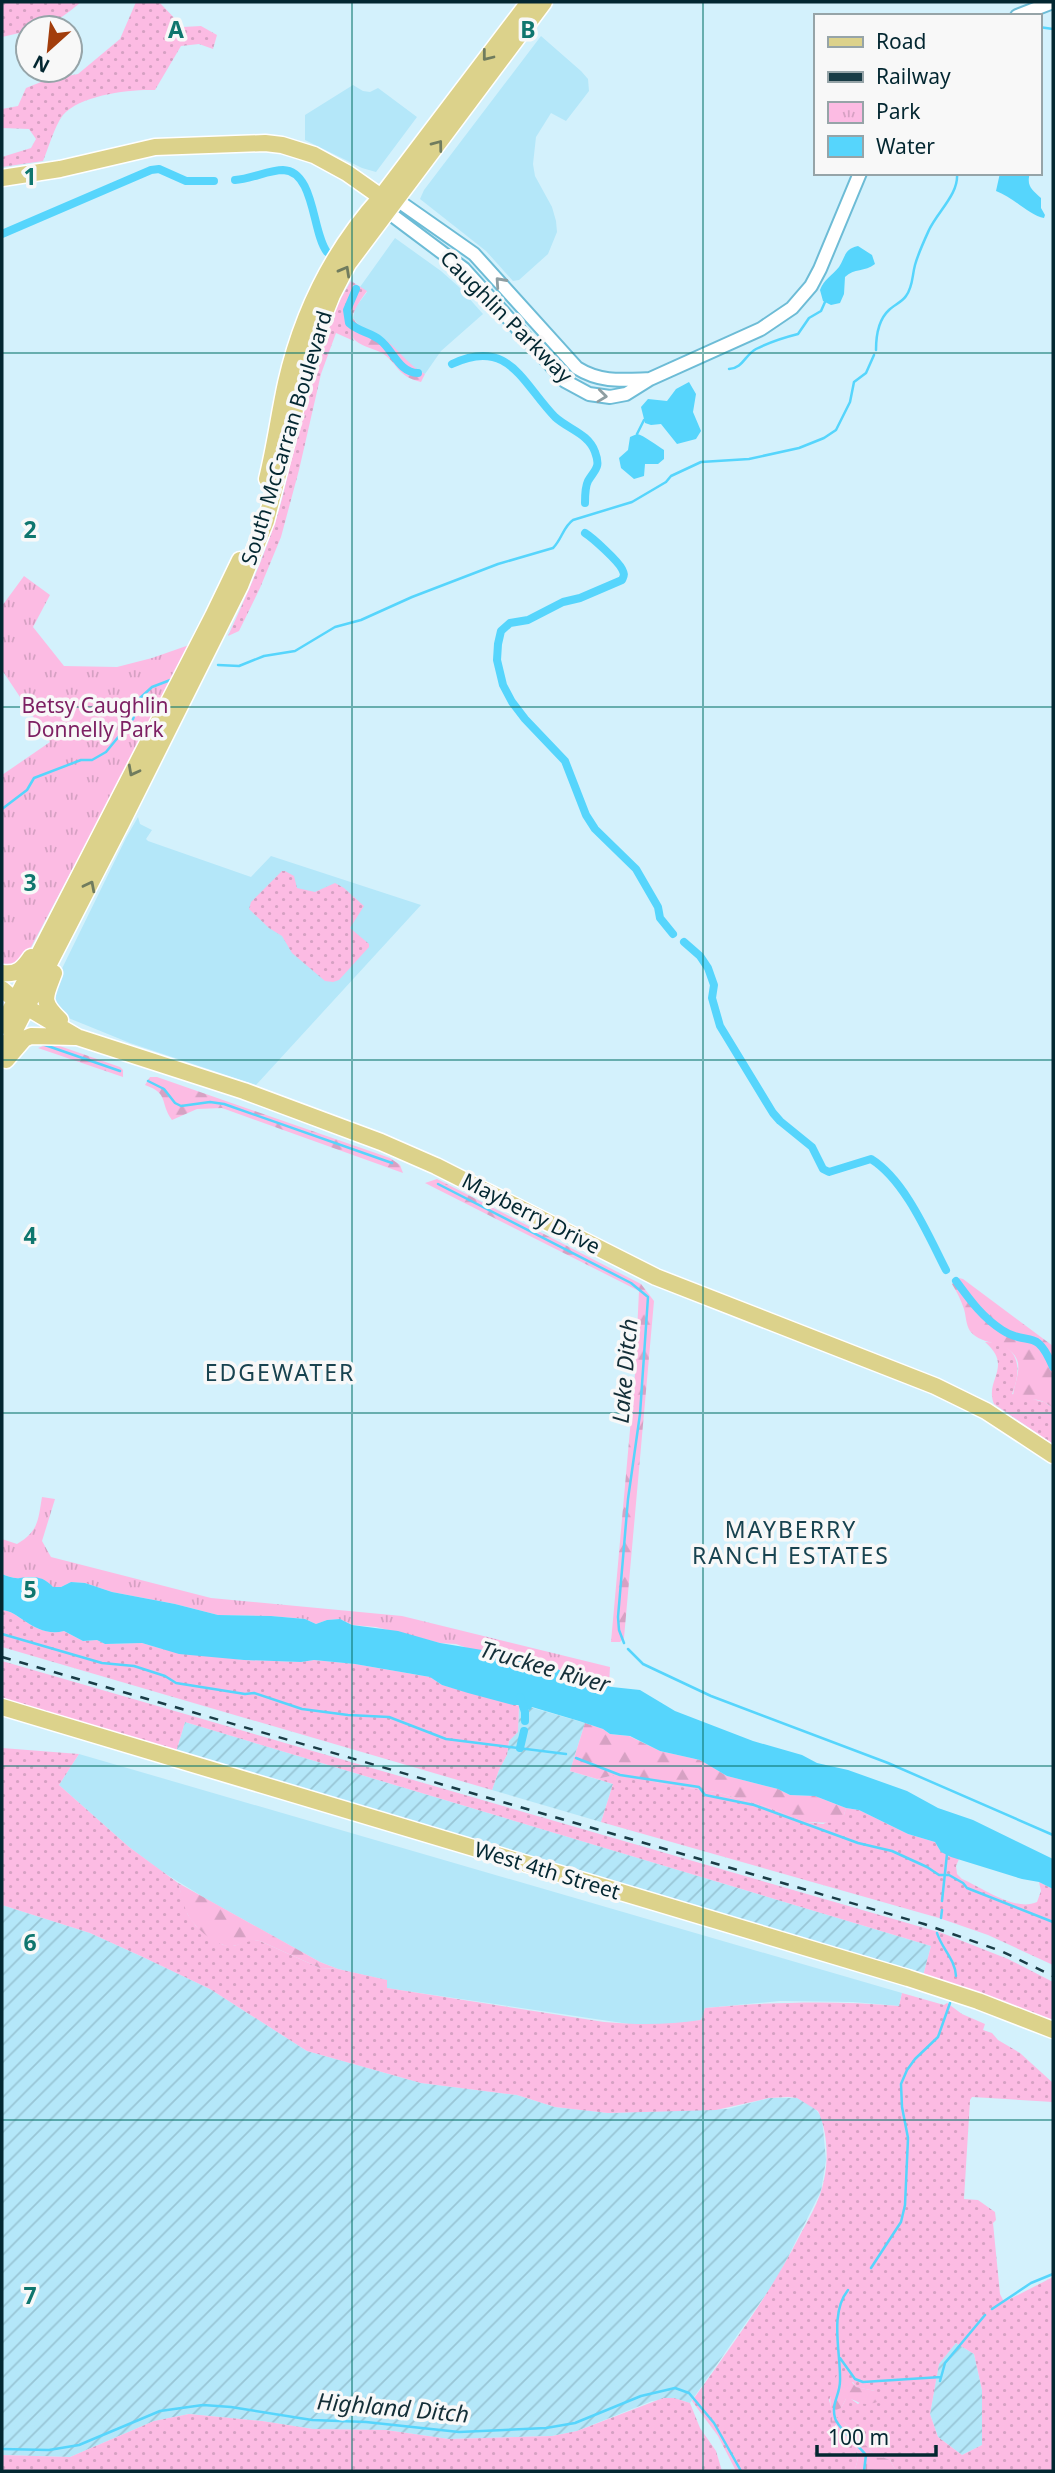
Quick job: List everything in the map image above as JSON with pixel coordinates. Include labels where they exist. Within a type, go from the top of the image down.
[{"type":"main road","name":"South McCarran Boulevard","points":[[2,1055],[22,1004],[115,821],[223,623],[254,554],[275,490],[311,348],[332,295],[355,253],[529,2]]},
{"type":"main road","name":"South McCarran Boulevard","points":[[389,203],[544,2]]},
{"type":"main road","points":[[2,177],[60,169],[155,147],[265,143],[314,155],[347,173],[389,203]]},
{"type":"main road","points":[[2,973],[14,973],[24,967],[69,911]]},
{"type":"main road","points":[[69,911],[46,1001],[47,1007],[77,1037]]},
{"type":"main road","name":"Mayberry Drive","points":[[2,989],[77,1037],[241,1090],[398,1149],[498,1196],[656,1277],[948,1392],[986,1412],[1053,1455]]},
{"type":"main road","name":"South McCarran Boulevard","points":[[2,1026],[22,1004]]},
{"type":"main road","points":[[2,1063],[31,1035],[77,1037]]},
{"type":"main road","name":"West 4th Street","points":[[2,1709],[908,1978],[1053,2030]]},
{"type":"street","points":[[1022,14],[1053,2]]},
{"type":"street","name":"Caughlin Parkway","points":[[389,203],[464,270],[558,374],[572,386],[589,394],[610,397],[626,394],[650,379],[761,329],[792,308],[811,286],[820,269],[859,175]]},
{"type":"street","name":"Caughlin Parkway","points":[[389,203],[474,254],[578,368],[606,380],[650,379]]},
{"type":"shaded area","points":[[541,36],[588,79],[589,91],[566,121],[551,113],[536,137],[533,164],[535,176],[552,207],[557,232],[548,254],[519,280],[513,281],[486,251],[420,199],[424,190]]},
{"type":"shaded area","points":[[353,85],[370,92],[378,88],[417,117],[376,172],[362,168],[305,140],[305,115]]},
{"type":"shaded area","points":[[395,238],[441,271],[483,314],[441,351],[425,374],[413,368],[382,337],[360,327],[353,318],[355,308],[367,292],[360,287]]},
{"type":"shaded area","points":[[138,817],[140,824],[152,830],[146,839],[148,841],[251,877],[271,856],[421,905],[256,1085],[130,1043],[61,1015],[50,993]]},
{"type":"shaded area","points":[[519,1706],[585,1723],[570,1771],[613,1784],[601,1822],[492,1790],[507,1755],[509,1741],[518,1731]]},
{"type":"shaded area","points":[[185,1722],[931,1946],[923,1976],[176,1752]]},
{"type":"shaded area","points":[[79,1754],[902,1993],[899,2006],[780,2001],[705,2008],[701,2020],[679,2024],[629,2024],[386,1988],[386,1980],[320,1962],[208,1900],[161,1871],[129,1847],[59,1785]]},
{"type":"shaded area","points":[[2,1905],[90,1933],[210,1989],[307,2051],[421,2083],[517,2095],[555,2107],[608,2113],[728,2109],[769,2098],[797,2098],[814,2107],[822,2118],[826,2160],[821,2191],[778,2277],[690,2403],[674,2398],[652,2401],[577,2431],[552,2436],[449,2439],[386,2430],[313,2429],[189,2414],[154,2421],[70,2457],[2,2455]]},
{"type":"shaded area","points":[[956,2343],[974,2354],[982,2390],[982,2445],[962,2455],[938,2437],[930,2414],[939,2363]]},
{"type":"green space","points":[[2,2],[81,2],[66,14],[14,14],[14,34],[2,37]]},
{"type":"green space","points":[[136,2],[159,2],[183,27],[201,26],[217,35],[213,49],[199,44],[181,46],[155,90],[119,92],[93,98],[71,108],[63,115],[54,131],[43,161],[2,167],[2,157],[31,148],[36,139],[29,129],[2,128],[2,109],[18,106],[26,88],[36,84],[84,84],[84,69],[120,39]]},
{"type":"green space","points":[[351,281],[367,291],[355,309],[351,322],[354,341],[336,333],[321,374],[281,537],[239,631],[228,636],[272,532],[317,358],[326,331]]},
{"type":"green space","points":[[353,318],[362,327],[387,341],[425,374],[421,382],[402,373],[382,353],[356,341],[350,330]]},
{"type":"green space","name":"Betsy Caughlin Donnelly Park","points":[[24,576],[50,595],[33,627],[64,666],[117,667],[192,644],[23,962],[2,969],[2,775],[50,742],[2,670],[2,606]]},
{"type":"green space","points":[[282,871],[294,876],[297,888],[315,892],[335,883],[364,906],[350,928],[369,944],[369,947],[339,980],[325,981],[292,953],[282,936],[249,909],[251,902]]},
{"type":"green space","points":[[51,1043],[120,1067],[123,1077],[38,1048]]},
{"type":"green space","points":[[150,1077],[157,1077],[390,1158],[400,1165],[403,1173],[222,1108],[197,1109],[172,1120],[161,1095],[145,1085]]},
{"type":"green space","points":[[437,1179],[641,1284],[654,1301],[624,1638],[620,1642],[611,1642],[635,1374],[639,1291],[425,1183]]},
{"type":"green space","points":[[959,1278],[1053,1346],[1053,1408],[1036,1400],[1018,1403],[1013,1401],[1018,1368],[1015,1356],[1004,1347],[982,1340],[970,1331],[963,1306],[952,1284]]},
{"type":"green space","points":[[985,1342],[1005,1347],[1015,1358],[1017,1375],[1012,1394],[1044,1402],[1053,1408],[1053,1444],[994,1404],[992,1388],[998,1366],[997,1359]]},
{"type":"green space","points":[[42,1497],[55,1499],[42,1541],[51,1557],[211,1598],[402,1616],[610,1667],[609,1686],[581,1675],[522,1662],[509,1656],[376,1627],[352,1625],[340,1619],[316,1624],[305,1619],[218,1615],[112,1592],[85,1583],[71,1582],[61,1587],[53,1587],[38,1578],[15,1578],[2,1574],[2,1539],[17,1544],[30,1534],[40,1512]]},
{"type":"green space","points":[[2,1610],[9,1611],[36,1628],[64,1631],[83,1641],[97,1640],[105,1644],[142,1643],[166,1650],[244,1660],[314,1660],[355,1664],[430,1677],[442,1685],[519,1706],[518,1732],[509,1741],[507,1755],[492,1790],[2,1647]]},
{"type":"green space","points":[[2,1661],[942,1933],[1008,1959],[1053,1982],[1053,2024],[923,1976],[931,1946],[185,1722],[176,1752],[2,1699]]},
{"type":"green space","points":[[585,1723],[610,1734],[629,1736],[660,1751],[700,1760],[727,1776],[778,1789],[790,1795],[815,1796],[846,1808],[844,1815],[837,1823],[805,1822],[716,1792],[635,1777],[615,1775],[597,1779],[570,1771]]},
{"type":"green space","points":[[2,1748],[79,1754],[59,1785],[129,1847],[178,1883],[188,1915],[196,1926],[223,1945],[234,1946],[249,1940],[260,1941],[320,1968],[338,1969],[387,1980],[387,1988],[604,2022],[689,2022],[701,2020],[705,2008],[754,2004],[826,2002],[899,2006],[902,1993],[944,2005],[947,2003],[962,2014],[985,2024],[983,2030],[992,2033],[998,2040],[1020,2053],[1053,2083],[1053,2102],[972,2097],[964,2199],[978,2200],[995,2212],[996,2220],[993,2223],[1000,2294],[1004,2302],[1053,2277],[1053,2471],[896,2471],[890,2460],[874,2454],[843,2421],[832,2432],[848,2439],[855,2446],[858,2458],[854,2471],[736,2471],[718,2436],[692,2401],[774,2281],[820,2195],[826,2163],[823,2127],[818,2111],[797,2098],[769,2098],[716,2110],[608,2113],[555,2107],[517,2095],[421,2083],[307,2051],[210,1989],[90,1933],[2,1905]],"holes":[[[956,2343],[974,2354],[982,2390],[982,2445],[962,2455],[938,2437],[930,2414],[939,2364]],[[853,2382],[856,2387],[875,2391],[858,2404],[846,2399],[841,2408],[831,2407],[829,2400],[833,2391]]]},
{"type":"green space","points":[[615,1775],[716,1792],[806,1822],[823,1824],[844,1815],[846,1808],[859,1810],[908,1834],[935,1842],[941,1852],[959,1859],[957,1874],[962,1879],[999,1898],[1019,1904],[1037,1902],[1041,1891],[1039,1882],[1053,1889],[1053,1965],[988,1935],[939,1918],[601,1822],[613,1784],[597,1779]]},
{"type":"green space","points":[[178,1883],[320,1962],[338,1969],[320,1968],[260,1941],[233,1946],[220,1944],[201,1931],[188,1915]]},
{"type":"green space","points":[[837,2375],[846,2375],[856,2387],[875,2391],[880,2396],[877,2402],[866,2404],[846,2399],[841,2408],[836,2410],[831,2407],[831,2391]]},
{"type":"green space","points":[[663,2398],[690,2403],[700,2428],[716,2451],[722,2471],[2,2471],[2,2455],[70,2457],[154,2421],[189,2414],[313,2429],[386,2430],[449,2439],[552,2436],[577,2431]]},
{"type":"green space","points":[[834,2416],[843,2421],[874,2454],[890,2460],[896,2471],[854,2471],[858,2458],[857,2450],[848,2439],[832,2432],[830,2418]]},
{"type":"water","points":[[1000,175],[1030,175],[1029,185],[1041,198],[1044,218],[1033,214],[996,191]]},
{"type":"water","points":[[858,246],[872,255],[875,264],[845,277],[844,294],[840,303],[831,305],[823,301],[820,290],[824,283],[839,267],[848,251]]},
{"type":"water","points":[[689,382],[696,394],[693,412],[701,431],[696,439],[677,444],[661,424],[645,423],[641,407],[648,399],[667,401],[676,389]]},
{"type":"water","points":[[637,434],[664,450],[664,459],[658,464],[645,464],[644,476],[634,479],[621,468],[619,458],[628,450],[630,437]]},
{"type":"water","name":"Truckee River","points":[[2,1574],[15,1578],[38,1578],[53,1587],[61,1587],[71,1582],[85,1583],[112,1592],[218,1615],[305,1619],[316,1624],[340,1619],[352,1625],[398,1631],[440,1643],[488,1651],[522,1662],[553,1667],[612,1687],[640,1690],[675,1711],[753,1741],[907,1791],[938,1808],[973,1820],[1053,1859],[1053,1889],[1039,1882],[951,1857],[941,1852],[935,1842],[908,1834],[859,1810],[815,1796],[790,1795],[778,1789],[727,1776],[700,1760],[660,1751],[630,1736],[610,1734],[603,1729],[532,1707],[530,1710],[523,1705],[513,1705],[468,1693],[442,1685],[430,1677],[314,1660],[244,1660],[179,1654],[142,1643],[105,1644],[97,1640],[83,1641],[64,1631],[45,1631],[9,1611],[2,1610]]},
{"type":"waterway","points":[[1041,27],[1053,29]]},
{"type":"waterway","points":[[2,234],[151,170],[159,169],[186,181],[214,181]]},
{"type":"waterway","points":[[235,180],[278,170],[293,173],[307,191],[327,252]]},
{"type":"waterway","points":[[876,350],[880,323],[885,314],[908,293],[921,247],[955,188],[957,175]]},
{"type":"waterway","points":[[356,289],[347,310],[349,323],[380,340],[401,365],[418,373]]},
{"type":"waterway","points":[[729,369],[741,364],[756,349],[798,334],[809,318],[821,311],[825,302]]},
{"type":"waterway","points":[[218,665],[239,666],[264,656],[295,651],[335,627],[361,620],[498,564],[553,548],[573,520],[632,502],[666,482],[671,476],[701,462],[749,459],[799,448],[824,438],[836,430],[850,402],[854,382],[866,373],[874,355]]},
{"type":"waterway","points":[[452,364],[471,357],[488,356],[501,360],[523,378],[555,417],[588,441],[597,457],[597,465],[587,483],[585,503]]},
{"type":"waterway","points":[[637,434],[644,420]]},
{"type":"waterway","points":[[585,533],[620,565],[624,574],[622,580],[580,598],[563,602],[528,620],[510,623],[501,631],[497,660],[503,685],[512,702],[565,761],[586,815],[595,829],[636,869],[658,907],[660,918],[673,934]]},
{"type":"waterway","points":[[2,809],[27,790],[34,778],[81,760],[92,760],[106,752],[133,719],[140,698],[152,687],[173,679]]},
{"type":"waterway","points":[[684,942],[700,956],[708,968],[714,985],[712,998],[720,1026],[773,1113],[812,1147],[823,1169],[829,1172],[871,1159],[883,1168],[905,1194],[946,1270]]},
{"type":"waterway","name":"Lake Ditch","points":[[42,1044],[120,1071]]},
{"type":"waterway","name":"Lake Ditch","points":[[148,1081],[164,1089],[175,1103],[181,1106],[210,1102],[224,1104],[392,1163]]},
{"type":"waterway","name":"Lake Ditch","points":[[438,1184],[631,1283],[648,1297],[640,1414],[628,1499],[618,1617],[624,1643]]},
{"type":"waterway","points":[[956,1281],[988,1320],[1011,1335],[1036,1342],[1047,1354],[1053,1367]]},
{"type":"waterway","points":[[2,1634],[102,1663],[134,1666],[165,1676],[176,1683],[245,1694],[254,1693],[302,1709],[389,1717],[446,1739],[566,1754]]},
{"type":"waterway","name":"Lake Ditch","points":[[628,1649],[643,1664],[711,1696],[888,1763],[1053,1835]]},
{"type":"waterway","points":[[520,1697],[525,1721]]},
{"type":"waterway","points":[[520,1748],[524,1731]]},
{"type":"waterway","points":[[576,1758],[620,1775],[699,1787],[705,1795],[754,1805],[858,1843],[892,1851],[939,1875],[949,1875],[967,1888],[1053,1922]]},
{"type":"waterway","points":[[942,1901],[947,1854]]},
{"type":"waterway","points":[[941,1918],[942,1910]]},
{"type":"waterway","points":[[937,1933],[953,1964],[956,1976]]},
{"type":"waterway","points":[[871,2268],[901,2222],[905,2205],[908,2138],[901,2084],[915,2059],[938,2037],[950,2003]]},
{"type":"waterway","name":"Highland Ditch","points":[[992,2309],[1031,2283],[1053,2274]]},
{"type":"waterway","points":[[848,2290],[842,2300],[837,2322],[840,2381],[834,2413],[840,2426],[866,2455],[864,2471]]},
{"type":"waterway","name":"Highland Ditch","points":[[940,2381],[945,2363],[985,2315]]},
{"type":"waterway","points":[[840,2358],[855,2379],[863,2382],[941,2377]]},
{"type":"waterway","name":"Highland Ditch","points":[[2,2449],[49,2450],[79,2445],[160,2411],[203,2405],[312,2420],[366,2422],[459,2432],[546,2428],[575,2423],[641,2396],[675,2388],[689,2393],[714,2423],[741,2471]]},
{"type":"railway","points":[[2,1657],[924,1924],[1001,1951],[1053,1976]]},
{"type":"district","name":"EDGEWATER","points":[[280,1373]]},
{"type":"district","name":"MAYBERRY RANCH ESTATES","points":[[791,1543]]}]
